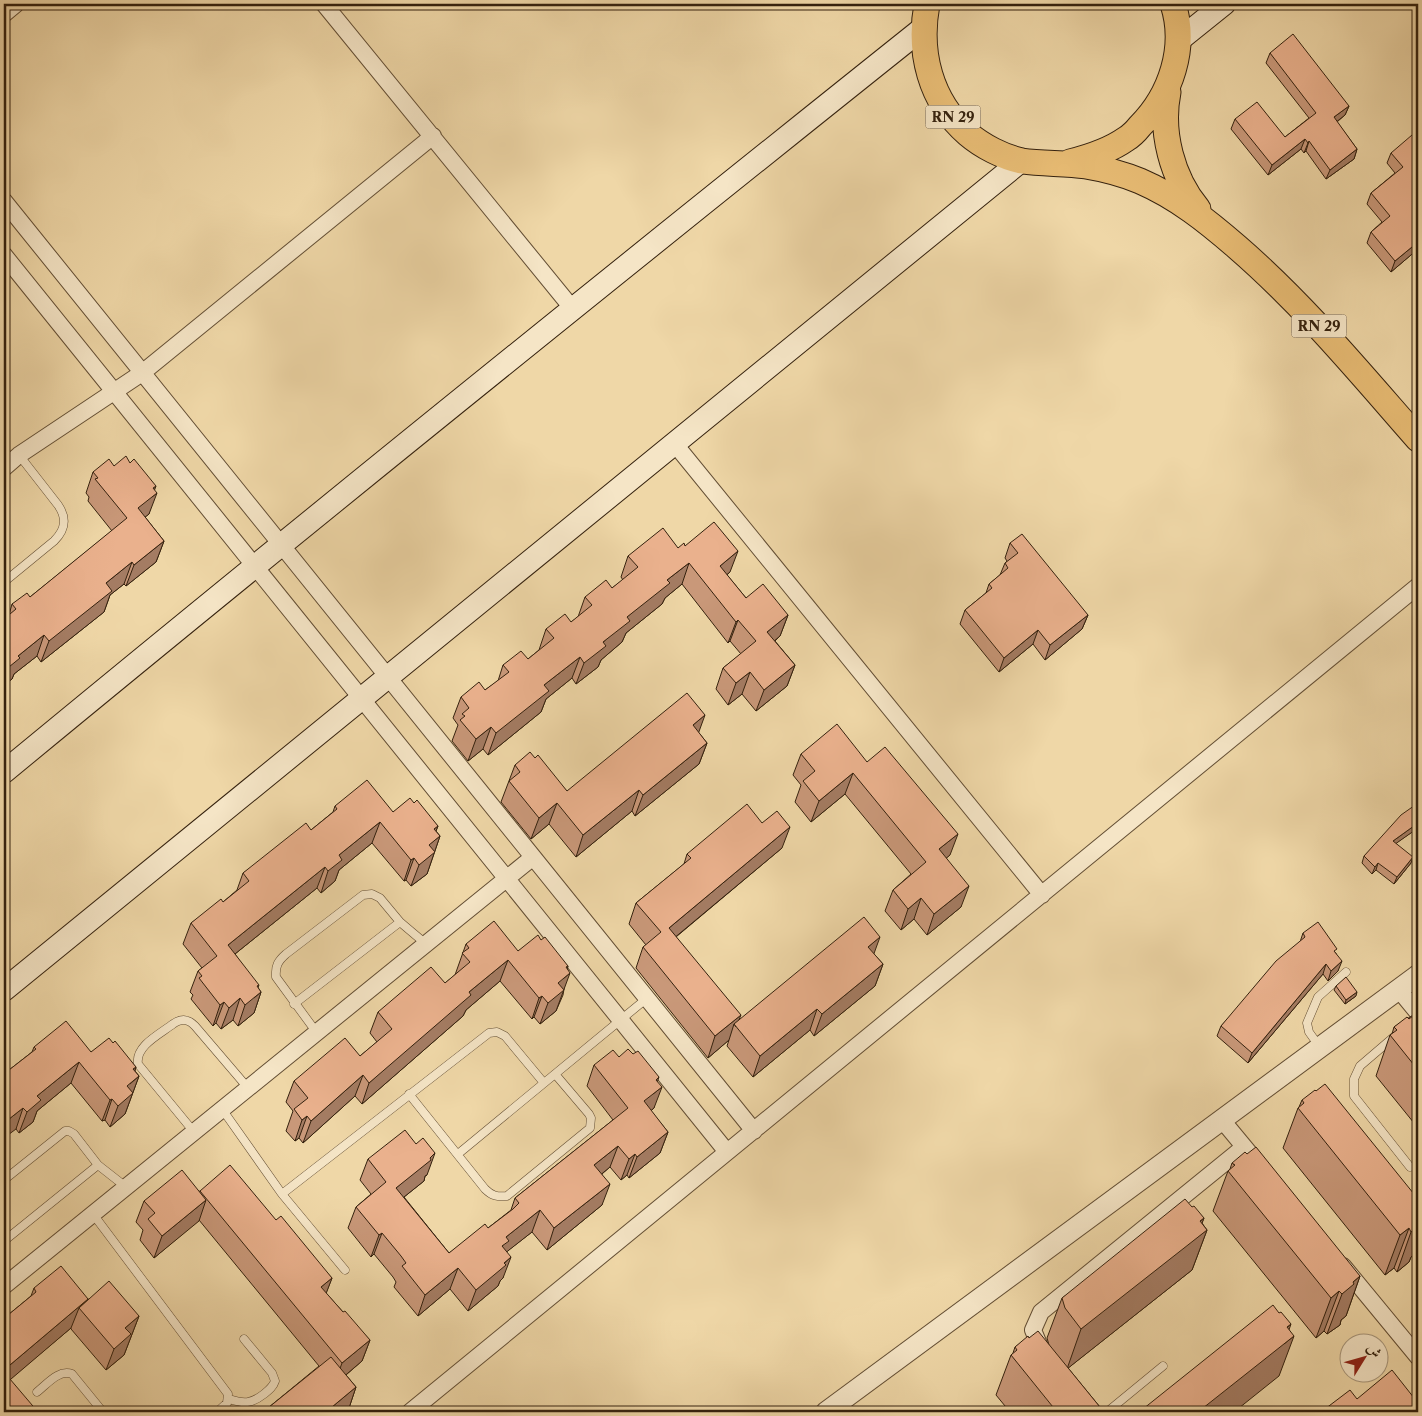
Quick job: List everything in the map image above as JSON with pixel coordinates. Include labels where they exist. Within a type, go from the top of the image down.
[{"type":"main road","name":"RN 29","points":[[927,4],[923,28],[924,58],[933,87],[948,112],[968,134],[993,150],[1021,160],[1087,166],[1114,172],[1139,181],[1180,202],[1209,223],[1306,312],[1418,439]]},
{"type":"main road","name":"RN 29","points":[[1173,4],[1176,11],[1178,41],[1177,55],[1165,106],[1166,132],[1171,157],[1180,181],[1193,203],[1209,223]]},
{"type":"main road","points":[[1178,41],[1224,4]]},
{"type":"main road","points":[[4,772],[572,308],[923,28]]},
{"type":"main road","name":"RN 29","points":[[1060,164],[1095,156],[1127,139],[1152,114],[1170,82]]},
{"type":"main road","points":[[4,990],[1021,160]]},
{"type":"street","points":[[4,14],[16,4]]},
{"type":"street","points":[[324,4],[572,308]]},
{"type":"street","points":[[4,468],[19,455],[142,373],[432,136]]},
{"type":"street","points":[[4,202],[754,1131]]},
{"type":"street","points":[[4,255],[727,1152]]},
{"type":"street","points":[[674,443],[1042,895]]},
{"type":"street","points":[[410,1412],[1418,586]]},
{"type":"street","points":[[4,1286],[532,858]]},
{"type":"street","points":[[826,1412],[1418,975]]},
{"type":"street","points":[[1399,990],[1414,1018]]},
{"type":"street","points":[[1222,1120],[1263,1169]]},
{"type":"street","points":[[1053,1368],[1042,1353],[1033,1330],[1042,1312],[1244,1147]]},
{"type":"street","points":[[1331,1252],[1418,1357]]},
{"type":"lane","points":[[4,582],[62,533],[65,524],[64,513],[19,455]]},
{"type":"lane","points":[[317,1033],[276,977],[275,968],[279,960],[364,894],[372,894],[380,898],[400,922],[426,944]]},
{"type":"lane","points":[[294,1004],[400,922]]},
{"type":"lane","points":[[1320,1048],[1309,1032],[1306,1023],[1318,997],[1346,972]]},
{"type":"lane","points":[[458,1154],[646,999]]},
{"type":"lane","points":[[1414,1018],[1418,1017]]},
{"type":"lane","points":[[194,1132],[138,1064],[139,1050],[178,1020],[191,1022],[248,1088]]},
{"type":"lane","points":[[1403,1030],[1360,1066],[1354,1079],[1354,1096],[1410,1168]]},
{"type":"lane","points":[[282,1194],[489,1033],[497,1032],[505,1036],[544,1083]]},
{"type":"lane","points":[[409,1094],[485,1189],[491,1195],[507,1196],[590,1128],[591,1118],[555,1074]]},
{"type":"lane","points":[[222,1109],[282,1194],[345,1270]]},
{"type":"lane","points":[[4,1180],[65,1131],[68,1131],[74,1134],[98,1165],[126,1187]]},
{"type":"lane","points":[[4,1241],[98,1165]]},
{"type":"lane","points":[[93,1214],[226,1390],[229,1398],[227,1403],[217,1412]]},
{"type":"lane","points":[[229,1398],[238,1402],[249,1403],[270,1388],[275,1381],[272,1373],[244,1339]]},
{"type":"lane","points":[[1107,1412],[1163,1366]]},
{"type":"lane","points":[[37,1392],[58,1375],[68,1372],[72,1374],[103,1412]]},
{"type":"building","points":[[1293,34],[1349,106],[1334,117],[1357,149],[1330,170],[1309,141],[1308,143],[1305,139],[1272,165],[1235,119],[1257,102],[1285,137],[1316,113],[1270,53]]},
{"type":"building","points":[[1412,135],[1418,143],[1418,242],[1395,261],[1371,232],[1390,216],[1371,193],[1403,167],[1391,153]]},
{"type":"building","points":[[126,456],[130,463],[134,459],[156,486],[153,488],[157,493],[138,508],[164,541],[134,565],[132,562],[106,583],[112,591],[49,641],[44,635],[18,656],[20,658],[4,671],[4,619],[16,609],[12,604],[27,593],[30,597],[127,518],[95,479],[98,478],[93,472],[109,459],[114,466]]},
{"type":"building","points":[[714,522],[738,551],[720,566],[746,598],[763,584],[788,615],[767,632],[795,665],[764,690],[750,672],[736,683],[723,668],[756,641],[738,620],[736,622],[689,563],[667,580],[670,583],[627,617],[630,621],[603,642],[606,646],[584,663],[580,657],[544,685],[549,691],[496,733],[491,727],[476,739],[460,720],[465,716],[462,714],[469,708],[461,697],[479,682],[485,690],[509,672],[503,665],[521,651],[528,659],[554,638],[546,629],[565,614],[571,622],[592,605],[585,597],[606,580],[612,588],[638,567],[628,556],[663,528],[678,548],[684,543],[685,546]]},
{"type":"building","points":[[1022,534],[1088,615],[1050,645],[1038,630],[1004,658],[965,610],[992,588],[989,584],[1008,568],[1005,563],[1018,553],[1010,543]]},
{"type":"building","points":[[687,693],[705,715],[693,725],[707,743],[643,795],[639,790],[583,835],[557,803],[539,818],[509,781],[520,772],[515,765],[530,752],[535,758],[538,755],[567,791]]},
{"type":"building","points":[[837,724],[867,762],[885,747],[958,834],[939,849],[969,886],[934,914],[921,898],[908,909],[893,890],[926,862],[853,773],[819,801],[803,781],[815,771],[801,754]]},
{"type":"building","points":[[367,780],[393,812],[410,798],[414,803],[417,800],[438,826],[434,829],[440,836],[429,845],[435,852],[419,865],[414,858],[411,860],[380,822],[339,855],[342,860],[328,871],[325,867],[228,945],[259,985],[257,986],[261,992],[245,1005],[240,998],[229,1008],[224,1002],[220,1005],[199,978],[202,976],[198,971],[217,956],[191,923],[221,899],[223,902],[249,881],[243,873],[306,823],[311,830],[337,809],[335,806]]},
{"type":"building","points":[[1418,803],[1418,823],[1393,841],[1413,857],[1397,877],[1378,863],[1375,867],[1364,856],[1401,815]]},
{"type":"building","points":[[747,804],[762,823],[777,811],[790,827],[669,928],[741,1015],[715,1036],[643,947],[661,932],[636,903],[691,858],[687,854]]},
{"type":"building","points":[[864,917],[880,937],[868,947],[883,964],[822,1014],[817,1009],[760,1056],[734,1024]]},
{"type":"building","points":[[494,921],[518,951],[538,935],[541,940],[545,937],[568,966],[566,967],[570,973],[558,983],[564,990],[548,1003],[542,996],[539,998],[508,960],[469,992],[471,995],[369,1083],[363,1075],[311,1121],[307,1116],[302,1120],[294,1109],[308,1098],[294,1081],[345,1038],[360,1056],[392,1029],[378,1012],[431,967],[445,983],[470,962],[462,953],[469,948],[466,944]]},
{"type":"building","points":[[1318,922],[1337,949],[1334,951],[1342,961],[1331,971],[1326,964],[1252,1053],[1221,1026],[1276,961],[1305,937],[1303,933]]},
{"type":"building","points":[[1346,977],[1357,992],[1346,1000],[1336,986]]},
{"type":"building","points":[[1418,1012],[1418,1070],[1390,1035],[1397,1030],[1394,1027],[1407,1017],[1409,1019]]},
{"type":"building","points":[[66,1021],[91,1052],[109,1038],[113,1043],[115,1041],[136,1067],[133,1069],[139,1076],[127,1086],[133,1093],[118,1106],[112,1099],[110,1100],[79,1062],[37,1096],[41,1100],[27,1112],[23,1108],[4,1123],[4,1064],[9,1070],[36,1049],[34,1047]]},
{"type":"building","points":[[628,1049],[633,1054],[638,1051],[659,1077],[656,1080],[662,1087],[644,1101],[668,1132],[637,1157],[635,1154],[629,1159],[618,1146],[594,1165],[610,1184],[554,1228],[540,1210],[506,1237],[509,1241],[502,1246],[511,1257],[504,1263],[506,1265],[476,1290],[458,1268],[425,1295],[402,1266],[406,1263],[401,1256],[382,1233],[379,1235],[356,1207],[386,1182],[368,1159],[405,1130],[416,1144],[423,1138],[435,1153],[430,1158],[431,1160],[396,1188],[449,1253],[485,1224],[488,1228],[513,1209],[519,1203],[515,1198],[628,1108],[594,1065],[613,1050],[619,1057]]},
{"type":"building","points":[[1325,1084],[1418,1199],[1418,1226],[1411,1232],[1409,1228],[1400,1235],[1298,1108],[1304,1103],[1302,1100]]},
{"type":"building","points":[[1256,1147],[1360,1276],[1342,1294],[1339,1291],[1331,1298],[1228,1171],[1235,1165],[1232,1163],[1245,1152],[1247,1154]]},
{"type":"building","points":[[230,1165],[276,1220],[281,1216],[332,1278],[321,1287],[370,1340],[342,1363],[200,1191]]},
{"type":"building","points":[[182,1170],[206,1200],[162,1236],[148,1219],[155,1213],[144,1201]]},
{"type":"building","points":[[1185,1199],[1204,1218],[1200,1221],[1207,1230],[1081,1329],[1065,1308],[1062,1298]]},
{"type":"building","points":[[61,1266],[88,1299],[4,1370],[4,1313],[8,1315],[36,1292],[34,1288]]},
{"type":"building","points":[[109,1281],[139,1316],[125,1328],[131,1334],[114,1349],[79,1308]]},
{"type":"building","points":[[1273,1305],[1291,1324],[1287,1327],[1294,1336],[1198,1412],[1146,1412],[1143,1409]]},
{"type":"building","points":[[1038,1331],[1104,1412],[1057,1412],[1011,1355],[1017,1350],[1015,1347],[1028,1336],[1029,1338]]},
{"type":"building","points":[[331,1357],[356,1387],[326,1412],[263,1412]]},
{"type":"building","points":[[1392,1370],[1418,1403],[1418,1412],[1321,1412],[1350,1390],[1357,1399],[1375,1384],[1390,1384],[1390,1372]]},
{"type":"building","points":[[4,1372],[38,1412],[4,1412]]}]
